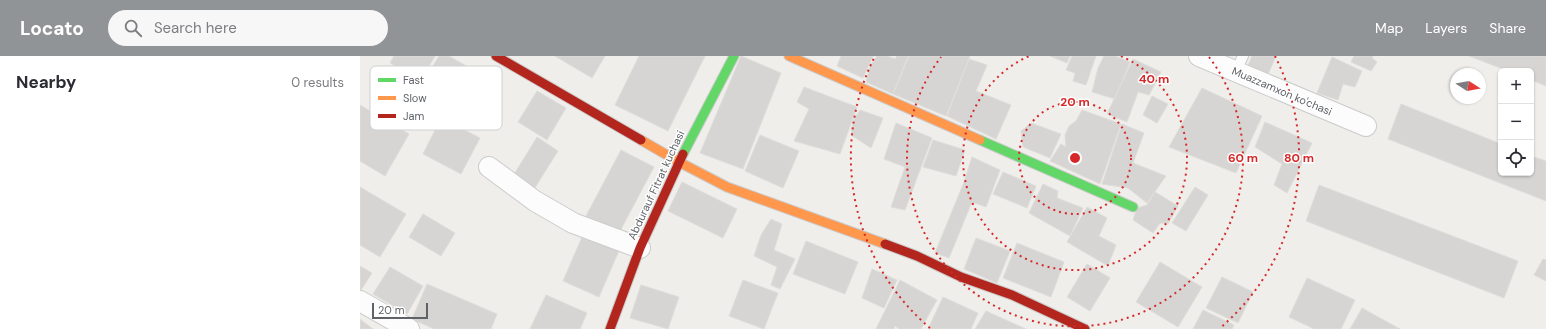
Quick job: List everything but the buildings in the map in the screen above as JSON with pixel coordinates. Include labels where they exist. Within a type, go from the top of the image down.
[{"type":"street","points":[[496,56],[679,162],[728,187],[917,256],[960,277],[1012,295],[1085,329]]},
{"type":"street","name":"Abdurauf Fitrat kuchasi","points":[[610,329],[640,248],[679,162],[734,56]]},
{"type":"street","points":[[789,56],[1133,207]]},
{"type":"street","name":"Muazzamxon ko'chasi","points":[[1199,56],[1239,64],[1366,126]]},
{"type":"street","points":[[489,167],[535,201],[574,223],[640,248]]},
{"type":"street","points":[[360,301],[409,329]]},
{"type":"traffic: fast","points":[[683,154],[734,56]]},
{"type":"traffic: fast","points":[[980,140],[1133,207]]},
{"type":"traffic: slow","points":[[789,56],[980,140]]},
{"type":"traffic: slow","points":[[641,140],[727,187],[885,244]]},
{"type":"traffic: jam","points":[[496,56],[641,140]]},
{"type":"traffic: jam","points":[[610,329],[640,248],[683,154]]},
{"type":"traffic: jam","points":[[885,244],[917,256],[961,277],[1012,295],[1085,329]]}]
